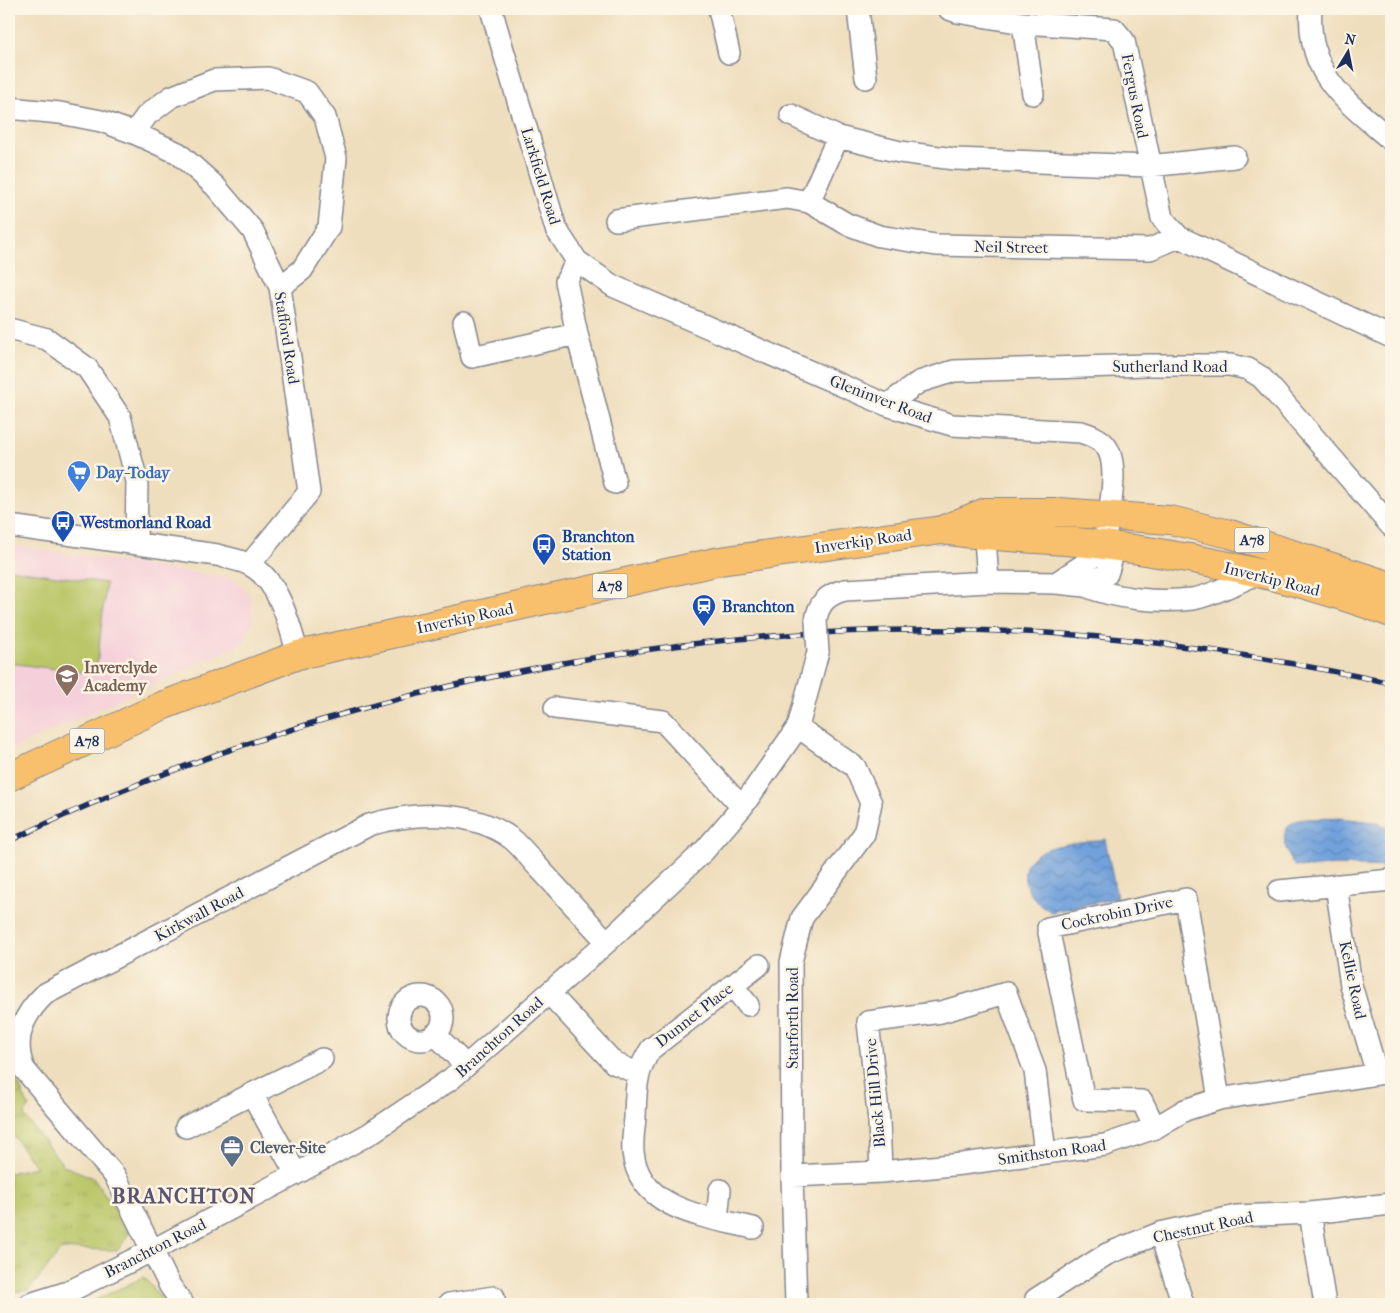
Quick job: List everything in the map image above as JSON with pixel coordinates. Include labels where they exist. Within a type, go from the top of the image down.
[{"type":"highway","name":"Inverkip Road","points":[[9,777],[164,705],[298,655],[720,562],[942,530],[986,512],[1058,512],[1170,520],[1230,534],[1391,586]]},
{"type":"highway","name":"Inverkip Road","points":[[942,530],[985,537],[1049,539],[1154,552],[1257,574],[1391,613]]},
{"type":"street","name":"Larkfield Road","points":[[491,9],[556,229],[577,261]]},
{"type":"street","points":[[719,9],[729,53]]},
{"type":"street","points":[[858,9],[866,78]]},
{"type":"street","name":"Fergus Road","points":[[948,9],[1023,24],[1114,28],[1124,41],[1149,166],[1162,218],[1179,237]]},
{"type":"street","points":[[1310,9],[1309,26],[1315,58],[1338,94],[1391,140]]},
{"type":"street","points":[[1023,24],[1033,94]]},
{"type":"street","points":[[134,133],[147,115],[171,96],[214,80],[268,78],[307,92],[325,116],[336,158],[330,226],[302,270],[280,287]]},
{"type":"street","name":"Stafford Road","points":[[9,108],[60,113],[100,121],[134,133],[178,153],[215,186],[253,231],[280,287],[309,492],[250,564]]},
{"type":"street","points":[[791,115],[838,137],[900,152],[954,159],[1149,166],[1234,157]]},
{"type":"street","points":[[809,202],[838,137]]},
{"type":"street","name":"Neil Street","points":[[616,220],[787,198],[809,202],[847,224],[879,236],[936,245],[1150,249],[1179,237]]},
{"type":"street","points":[[1179,237],[1391,337]]},
{"type":"street","points":[[577,261],[566,281],[576,334],[616,484]]},
{"type":"street","name":"Gleninver Road","points":[[577,261],[613,286],[887,405],[952,425],[1081,432],[1096,438],[1106,446],[1112,459],[1104,545],[1111,562],[1107,574],[1085,586]]},
{"type":"street","points":[[464,322],[472,357],[576,334]]},
{"type":"street","points":[[9,329],[47,339],[87,368],[120,417],[137,480],[136,543]]},
{"type":"street","name":"Sutherland Road","points":[[887,405],[919,382],[954,371],[1146,365],[1230,366],[1248,369],[1262,377],[1391,526]]},
{"type":"street","points":[[9,526],[217,555],[250,564],[264,576],[284,609],[298,655]]},
{"type":"street","points":[[985,537],[988,582],[1056,583],[1085,586],[1102,593],[1148,600],[1193,599],[1257,574]]},
{"type":"street","points":[[1056,583],[1086,563],[1104,545]]},
{"type":"street","name":"Branchton Road","points":[[30,1304],[68,1292],[151,1251],[369,1134],[451,1079],[608,942],[704,851],[742,807],[798,727],[818,652],[817,613],[826,598],[833,593],[845,590],[988,582]]},
{"type":"street","points":[[555,708],[663,721],[742,807]]},
{"type":"street","name":"Starforth Road","points":[[796,1304],[792,1176],[791,962],[802,918],[864,834],[871,803],[855,767],[798,727]]},
{"type":"street","name":"Kirkwall Road","points":[[151,1251],[115,1176],[24,1069],[19,1057],[23,1025],[29,1009],[45,994],[369,825],[395,817],[427,815],[457,818],[486,825],[512,839],[608,942]]},
{"type":"street","points":[[1279,891],[1391,880]]},
{"type":"street","name":"Kellie Road","points":[[1336,886],[1351,985],[1384,1073]]},
{"type":"street","name":"Cockrobin Drive","points":[[1155,1128],[1142,1102],[1084,1100],[1048,928],[1186,899],[1219,1099]]},
{"type":"street","name":"Dunnet Place","points":[[638,1073],[651,1049],[759,965]]},
{"type":"street","points":[[732,985],[748,1005]]},
{"type":"street","points":[[549,993],[614,1063],[638,1073],[633,1152],[637,1168],[647,1186],[665,1202],[684,1212],[752,1228]]},
{"type":"street","name":"Black Hill Drive","points":[[881,1172],[880,1121],[868,1022],[941,1012],[1006,993],[1035,1072],[1045,1154]]},
{"type":"street","points":[[435,1034],[466,1066]]},
{"type":"street","points":[[186,1127],[322,1059]]},
{"type":"street","name":"Smithston Road","points":[[792,1176],[881,1172],[1045,1154],[1105,1145],[1155,1128],[1185,1110],[1219,1099],[1384,1073]]},
{"type":"street","points":[[252,1094],[296,1174]]},
{"type":"street","points":[[717,1220],[720,1190]]},
{"type":"street","name":"Chestnut Road","points":[[1037,1304],[1036,1299],[1107,1254],[1160,1233],[1237,1216],[1310,1212],[1391,1204]]},
{"type":"street","points":[[1310,1212],[1325,1304]]},
{"type":"street","points":[[1160,1233],[1183,1304]]},
{"type":"street","points":[[151,1251],[170,1286],[183,1304]]},
{"type":"street","points":[[449,1304],[494,1297]]},
{"type":"shaded area","name":"Inverclyde Academy","points":[[9,545],[235,579],[251,597],[253,621],[243,643],[9,750]]},
{"type":"green space","points":[[9,569],[106,583],[96,674],[9,663]]},
{"type":"green space","points":[[9,1065],[29,1107],[24,1116],[64,1166],[94,1178],[130,1232],[118,1250],[62,1249],[29,1290],[9,1292],[9,1173],[36,1167],[9,1130]]},
{"type":"green space","points":[[144,1277],[166,1304],[87,1304]]},
{"type":"water","points":[[1340,818],[1374,822],[1391,828],[1391,867],[1335,865],[1310,868],[1295,866],[1286,849],[1285,842],[1286,830],[1290,825],[1305,819]]},
{"type":"water","points":[[1105,839],[1117,898],[1051,912],[1038,903],[1031,895],[1025,880],[1026,868],[1031,859],[1053,847]]},
{"type":"railway","points":[[9,841],[128,788],[251,743],[376,705],[504,674],[634,652],[764,637],[895,630],[1025,632],[1071,635],[1209,650],[1391,683]]},
{"type":"place","name":"Day-Today","points":[[79,493]]},
{"type":"place","name":"Westmorland Road","points":[[63,543]]},
{"type":"place","name":"Branchton Station","points":[[544,566]]},
{"type":"place","name":"Branchton","points":[[704,627]]},
{"type":"place","name":"Inverclyde Academy","points":[[67,697]]},
{"type":"place","name":"Clever-Site","points":[[232,1168]]},
{"type":"district","name":"BRANCHTON","points":[[184,1196]]}]
